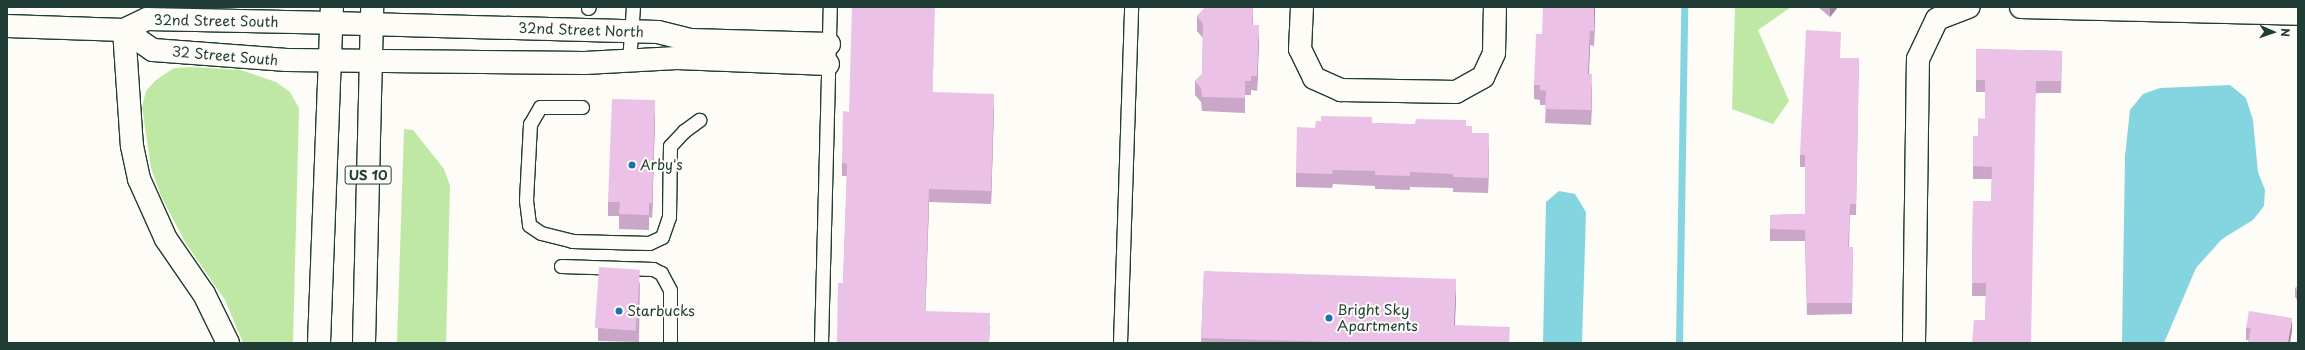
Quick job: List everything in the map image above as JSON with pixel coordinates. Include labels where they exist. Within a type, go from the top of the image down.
[{"type":"street","points":[[1302,7],[1300,49],[1314,78],[1341,90],[1456,92],[1483,77],[1494,53],[1495,7]]},
{"type":"street","points":[[1914,343],[1918,59],[1937,19],[1969,7]]},
{"type":"street","points":[[2021,7],[2195,9],[2298,14]]},
{"type":"street","name":"32nd Street North","points":[[332,15],[658,32],[691,40],[829,54]]},
{"type":"street","name":"US 10","points":[[319,343],[332,62],[332,15]]},
{"type":"street","name":"32nd Street South","points":[[7,26],[124,30],[147,19],[332,15]]},
{"type":"street","name":"US 10","points":[[364,343],[372,16]]},
{"type":"street","points":[[124,30],[132,146],[140,179],[166,239],[204,294],[228,343]]},
{"type":"street","name":"32 Street South","points":[[124,30],[153,50],[332,62]]},
{"type":"street","name":"32nd Street North","points":[[332,62],[585,63],[677,58],[829,54]]},
{"type":"lane","points":[[629,61],[630,31],[633,7]]},
{"type":"lane","points":[[821,343],[830,7]]},
{"type":"lane","points":[[1120,343],[1131,7]]},
{"type":"lane","points":[[582,107],[540,107],[530,124],[526,200],[530,225],[542,233],[572,241],[649,243],[662,237],[668,217],[670,146],[684,131],[699,120]]},
{"type":"lane","points":[[561,266],[653,269],[661,272],[670,290],[670,343]]},
{"type":"green space","points":[[1735,7],[1791,7],[1758,30],[1789,101],[1773,124],[1732,109]]},
{"type":"green space","points":[[191,67],[241,70],[276,82],[290,92],[299,108],[293,343],[243,343],[225,300],[185,242],[161,196],[151,168],[142,107],[146,91],[156,80],[174,68]]},
{"type":"green space","points":[[404,129],[413,130],[444,169],[450,186],[446,343],[397,343]]},
{"type":"water","points":[[2230,85],[2246,98],[2253,120],[2258,172],[2265,190],[2264,206],[2253,220],[2222,239],[2196,268],[2164,343],[2122,343],[2125,156],[2130,110],[2143,94],[2160,88]]},
{"type":"water","points":[[1559,191],[1575,194],[1586,212],[1582,343],[1543,343],[1546,202]]},
{"type":"building","points":[[852,7],[935,7],[932,92],[994,94],[991,191],[929,189],[925,311],[990,313],[989,343],[837,343],[838,283],[843,283],[847,164],[842,163],[843,111],[849,112]]},
{"type":"building","points":[[1204,7],[1253,7],[1252,25],[1259,25],[1257,76],[1251,76],[1251,81],[1245,81],[1245,98],[1202,97],[1201,88],[1195,81],[1202,74],[1203,24],[1197,16],[1204,9]]},
{"type":"building","points":[[1543,7],[1594,7],[1594,31],[1590,31],[1588,74],[1592,74],[1591,110],[1545,109],[1546,91],[1540,90],[1540,85],[1534,85],[1536,34],[1542,34]]},
{"type":"building","points":[[1806,30],[1841,32],[1840,58],[1859,58],[1856,204],[1850,204],[1848,247],[1853,247],[1852,303],[1807,303],[1805,230],[1770,229],[1770,215],[1805,214],[1805,155],[1800,155]]},
{"type":"building","points":[[1976,49],[2062,51],[2061,81],[2036,81],[2031,343],[1972,343],[1974,320],[1985,320],[1986,283],[1972,283],[1973,201],[1991,201],[1992,167],[1973,166],[1973,136],[1978,136],[1978,118],[1985,119],[1985,80],[1976,80]]},
{"type":"building","name":"Arby's","points":[[612,99],[655,100],[652,203],[649,203],[649,215],[619,214],[620,202],[608,202]]},
{"type":"building","points":[[1321,116],[1372,117],[1372,123],[1415,124],[1416,119],[1466,120],[1466,126],[1472,126],[1472,133],[1489,133],[1488,178],[1453,177],[1453,174],[1410,172],[1410,176],[1375,175],[1375,171],[1333,170],[1332,174],[1296,173],[1297,127],[1315,128],[1316,121],[1321,121]]},
{"type":"building","name":"Starbucks","points":[[599,267],[640,270],[636,331],[595,328]]},
{"type":"building","name":"Bright Sky Apartments","points":[[1204,271],[1456,279],[1454,325],[1510,327],[1509,343],[1365,343],[1201,338]]},
{"type":"building","points":[[2249,311],[2292,318],[2288,343],[2248,343],[2251,328],[2246,328]]},
{"type":"waterway","points":[[1679,343],[1684,7]]},
{"type":"place","name":"Arby's","points":[[632,165]]},
{"type":"place","name":"Starbucks","points":[[619,311]]},
{"type":"place","name":"Bright Sky Apartments","points":[[1329,318]]}]
